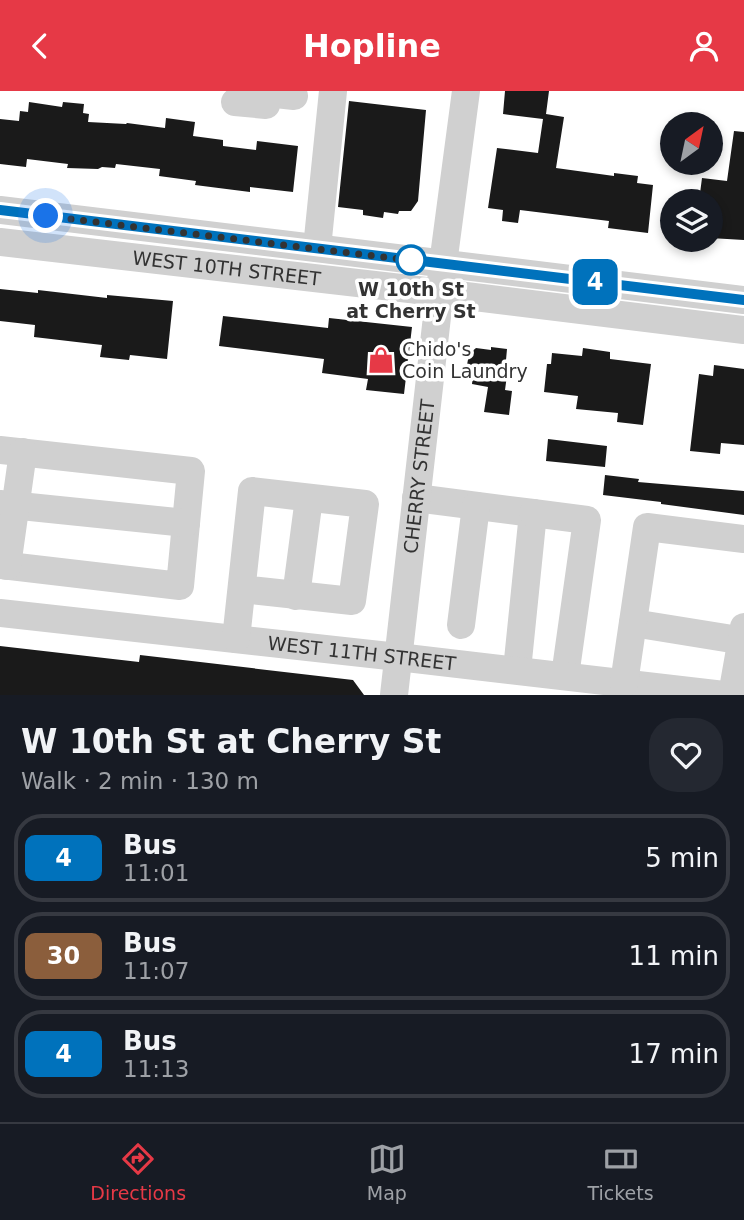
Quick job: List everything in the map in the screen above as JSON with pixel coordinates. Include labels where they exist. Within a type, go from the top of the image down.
[{"type":"street","points":[[317,248],[333,91]]},
{"type":"street","name":"CHERRY STREET","points":[[394,695],[443,264],[466,91]]},
{"type":"street","points":[[235,102],[266,105],[276,93]]},
{"type":"street","name":"WEST 10TH STREET","points":[[0,210],[744,300]]},
{"type":"street","points":[[110,255],[114,224]]},
{"type":"street","name":"WEST 10TH STREET","points":[[0,243],[744,330]]},
{"type":"street","points":[[12,451],[191,471],[180,586],[4,566],[12,451]]},
{"type":"street","points":[[236,639],[252,491],[365,504],[352,601],[242,589]]},
{"type":"street","points":[[296,596],[309,498]]},
{"type":"street","points":[[416,498],[587,520],[565,676]]},
{"type":"street","points":[[8,505],[186,523]]},
{"type":"street","points":[[461,625],[476,506]]},
{"type":"street","points":[[517,670],[533,513]]},
{"type":"street","points":[[624,683],[647,527],[744,539]]},
{"type":"street","name":"WEST 11TH STREET","points":[[0,613],[724,695]]},
{"type":"street","points":[[633,623],[743,636],[732,695]]},
{"type":"building","points":[[505,91],[549,91],[546,114],[564,117],[556,168],[614,176],[614,173],[638,176],[637,183],[653,185],[648,233],[608,228],[609,221],[520,210],[518,223],[502,221],[503,210],[488,208],[497,148],[538,153],[543,119],[503,114]]},
{"type":"building","points":[[349,101],[426,110],[418,201],[411,211],[399,211],[398,214],[384,212],[383,218],[363,215],[363,210],[338,207]]},
{"type":"building","points":[[29,102],[62,107],[63,102],[84,104],[83,113],[89,114],[88,122],[165,128],[166,118],[195,122],[193,136],[223,140],[223,146],[256,150],[257,141],[298,146],[293,192],[250,187],[250,192],[195,185],[196,181],[159,176],[160,169],[116,164],[115,168],[67,168],[68,164],[27,159],[26,167],[0,164],[0,119],[19,121],[20,111],[28,112]]},
{"type":"building","points":[[734,131],[744,132],[744,240],[723,239],[723,189],[701,189],[702,178],[727,181]]},
{"type":"building","points":[[0,289],[173,301],[167,359],[130,355],[129,360],[100,357],[102,345],[34,337],[35,325],[0,321]]},
{"type":"building","points":[[223,316],[328,328],[329,318],[412,327],[404,394],[366,390],[368,379],[322,373],[324,359],[219,346]]},
{"type":"building","points":[[491,347],[507,349],[506,360],[509,360],[505,390],[512,391],[509,415],[484,412],[488,387],[472,384],[474,366],[467,365],[469,354],[476,348],[491,350]]},
{"type":"building","points":[[583,348],[610,352],[610,359],[651,364],[643,425],[617,422],[618,413],[576,409],[578,396],[544,392],[547,364],[551,364],[552,353],[582,356]]},
{"type":"building","points":[[714,365],[744,369],[744,445],[721,443],[720,454],[690,451],[699,374],[713,376]]},
{"type":"building","points":[[548,439],[607,446],[605,467],[546,461]]},
{"type":"building","points":[[605,475],[639,479],[638,482],[744,491],[744,515],[603,495]]},
{"type":"building","points":[[0,646],[139,662],[140,655],[353,680],[364,695],[0,695]]},
{"type":"bus line","name":"4","points":[[0,210],[744,300]]},
{"type":"place","name":"W 10th St at Cherry St","points":[[411,260]]},
{"type":"place","name":"Chido's Coin Laundry","points":[[381,360]]},
{"type":"route","points":[[46,216],[424,262],[411,260]]}]
